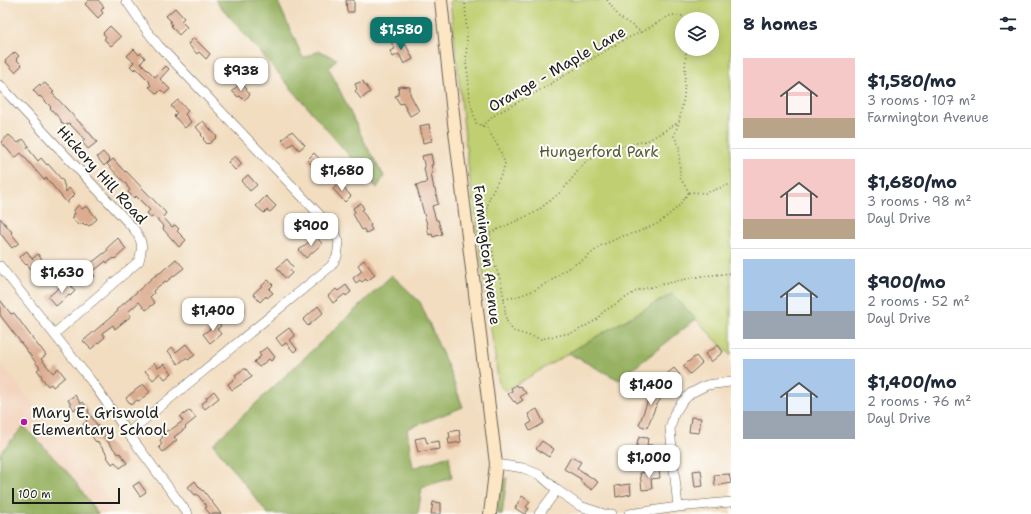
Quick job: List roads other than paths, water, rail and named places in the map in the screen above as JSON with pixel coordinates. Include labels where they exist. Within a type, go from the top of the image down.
[{"type":"main road","name":"Farmington Avenue","points":[[441,0],[454,123],[496,464],[490,514]]},
{"type":"street","points":[[126,0],[159,46],[334,230],[339,242],[337,257],[331,266],[128,433]]},
{"type":"street","name":"Hickory Hill Road","points":[[0,85],[134,229],[141,239],[142,250],[139,262],[54,334]]},
{"type":"street","points":[[0,266],[92,382],[188,514]]},
{"type":"street","points":[[678,507],[670,429],[674,414],[682,402],[691,393],[707,385],[730,382]]},
{"type":"street","points":[[496,464],[523,468],[540,475],[577,510],[612,514]]},
{"type":"street","points":[[539,514],[557,490]]},
{"type":"street","points":[[629,514],[678,507],[731,502]]},
{"type":"place","name":"Mary E. Griswold Elementary School","points":[[24,422]]},
{"type":"park label","name":"Hungerford Park","points":[[599,152]]}]
